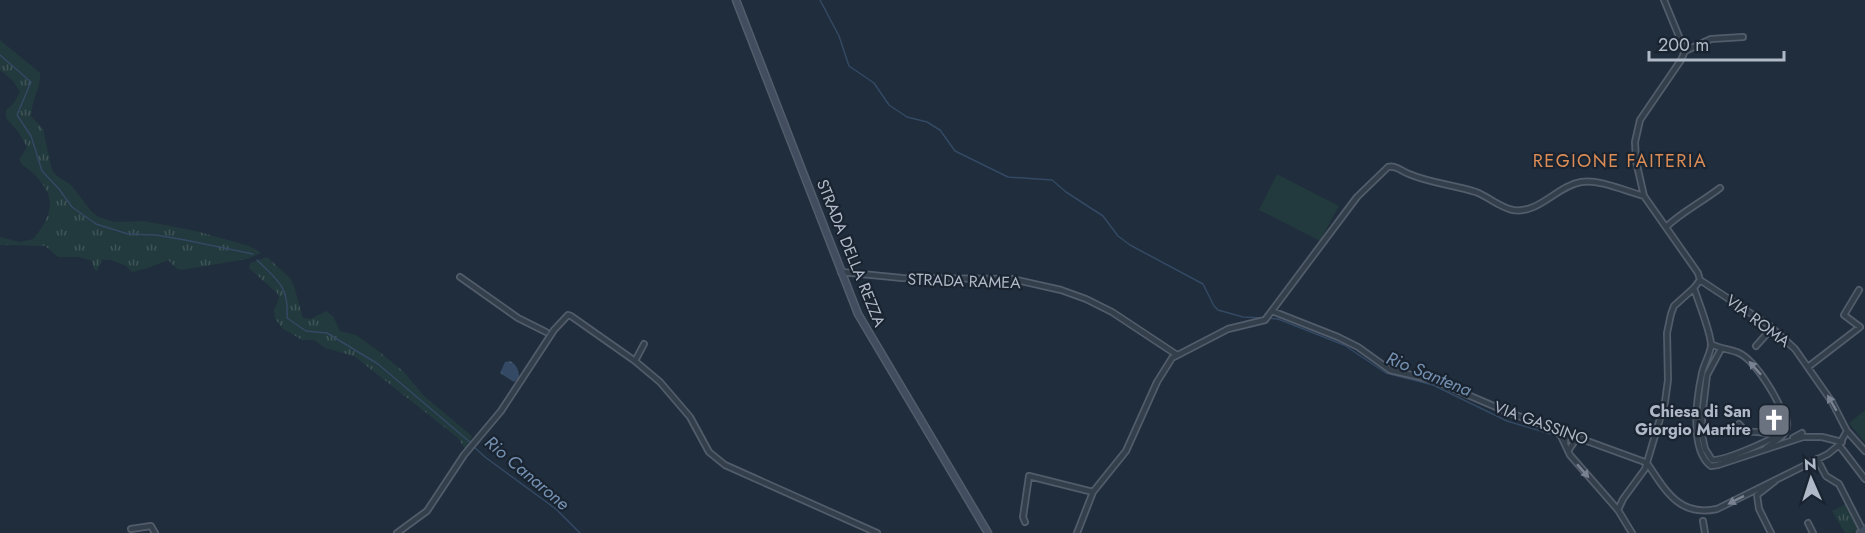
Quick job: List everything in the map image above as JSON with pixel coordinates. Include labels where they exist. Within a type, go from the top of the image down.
[{"type":"main road","name":"STRADA DELLA REZZA","points":[[736,0],[858,314],[988,533]]},
{"type":"street","points":[[1618,510],[1623,499],[1643,473],[1667,389],[1668,321],[1674,306],[1700,280],[1698,273],[1644,196],[1636,161],[1635,142],[1640,120],[1681,60],[1684,51],[1664,0]]},
{"type":"street","points":[[1684,51],[1711,39],[1743,37]]},
{"type":"street","points":[[1077,533],[1093,492],[1126,451],[1164,369],[1177,354],[1228,329],[1266,318],[1357,197],[1390,166],[1419,178],[1478,193],[1501,206],[1514,210],[1531,208],[1573,184],[1583,182],[1594,182],[1644,196]]},
{"type":"street","points":[[1666,227],[1693,204],[1704,200],[1720,188]]},
{"type":"street","name":"STRADA RAMEA","points":[[842,272],[902,278],[1012,279],[1061,290],[1112,312],[1177,354]]},
{"type":"street","points":[[460,277],[518,318],[546,332],[550,337]]},
{"type":"street","name":"VIA ROMA","points":[[1700,280],[1772,328],[1796,349],[1832,402],[1848,431],[1864,448]]},
{"type":"street","points":[[1694,288],[1711,344],[1698,401],[1697,430],[1702,456],[1711,466],[1792,440],[1814,436],[1840,443],[1865,479]]},
{"type":"street","points":[[1859,290],[1844,315],[1865,333]]},
{"type":"street","name":"VIA GASSINO","points":[[1272,311],[1338,337],[1358,347],[1390,370],[1433,380],[1510,413],[1647,463]]},
{"type":"street","points":[[397,533],[427,511],[472,445],[501,411],[554,330],[568,315],[635,361],[660,382],[690,417],[709,452],[725,465],[877,533]]},
{"type":"street","points":[[1808,367],[1860,327]]},
{"type":"street","points":[[1756,346],[1772,328]]},
{"type":"street","points":[[546,332],[554,330]]},
{"type":"street","points":[[635,361],[645,344]]},
{"type":"street","points":[[1711,344],[1721,350],[1739,353],[1759,371],[1784,420],[1781,433],[1776,437],[1721,460],[1712,460],[1707,453],[1702,426],[1706,381],[1721,350]]},
{"type":"street","points":[[1763,451],[1784,435],[1789,420],[1778,399]]},
{"type":"street","points":[[1739,424],[1748,433],[1767,432],[1776,437]]},
{"type":"street","points":[[1553,429],[1561,436],[1568,451],[1618,510],[1632,533]]},
{"type":"street","points":[[1771,533],[1759,509],[1756,495],[1835,449],[1848,431]]},
{"type":"street","points":[[1792,440],[1802,433]]},
{"type":"street","points":[[1565,443],[1565,438],[1573,435],[1574,442],[1568,451]]},
{"type":"street","points":[[1816,459],[1826,476],[1839,484],[1863,531]]},
{"type":"street","points":[[1647,463],[1662,486],[1680,505],[1704,512],[1717,509],[1769,481],[1796,470]]},
{"type":"street","points":[[1025,522],[1023,517],[1029,476],[1093,492]]},
{"type":"street","points":[[1703,521],[1705,533]]},
{"type":"street","points":[[1808,523],[1812,533]]},
{"type":"street","points":[[131,529],[151,526],[155,533]]},
{"type":"green space","points":[[0,40],[40,73],[31,116],[43,129],[52,170],[71,185],[92,212],[115,222],[144,221],[196,231],[249,246],[261,253],[247,259],[181,270],[168,260],[132,272],[126,266],[111,260],[102,260],[97,271],[92,261],[79,257],[58,257],[45,246],[0,245],[0,237],[20,242],[33,239],[45,222],[50,207],[47,191],[42,183],[20,162],[27,147],[6,118],[6,110],[13,104],[20,92],[13,81],[0,70]]},
{"type":"green space","points":[[1277,174],[1339,206],[1320,241],[1259,210]]},
{"type":"green space","points":[[267,257],[290,278],[303,318],[311,319],[326,311],[333,316],[340,331],[356,335],[377,350],[404,372],[424,396],[472,436],[469,447],[465,449],[458,438],[354,356],[325,348],[314,340],[302,340],[283,329],[275,319],[274,310],[279,298],[278,294],[249,268],[250,263]]},
{"type":"green space","points":[[1865,410],[1865,443],[1849,423]]},
{"type":"green space","points":[[1848,503],[1861,528],[1852,533],[1845,533],[1832,511]]},
{"type":"water","points":[[510,361],[519,373],[519,378],[514,382],[500,373],[505,362]]},
{"type":"waterway","name":"Rio Santena","points":[[820,0],[839,36],[849,66],[874,83],[889,105],[907,117],[927,122],[940,130],[955,151],[1008,177],[1052,180],[1103,216],[1118,236],[1130,245],[1203,284],[1218,310],[1243,317],[1263,318]]},
{"type":"waterway","points":[[0,55],[31,82],[17,115],[31,136],[42,171],[72,207],[96,224],[128,234],[156,235],[253,254]]},
{"type":"waterway","points":[[257,260],[281,285],[286,298],[287,318],[306,331],[327,333],[378,364],[471,443]]},
{"type":"waterway","name":"Rio Santena","points":[[1268,318],[1278,319],[1344,345],[1386,373],[1433,385],[1507,421],[1554,435]]},
{"type":"waterway","name":"Rio Canarone","points":[[474,447],[556,509],[580,533]]},
{"type":"place","name":"Chiesa di San Giorgio Martire","points":[[1774,420]]},
{"type":"district","name":"REGIONE FAITERIA","points":[[1620,161]]}]
